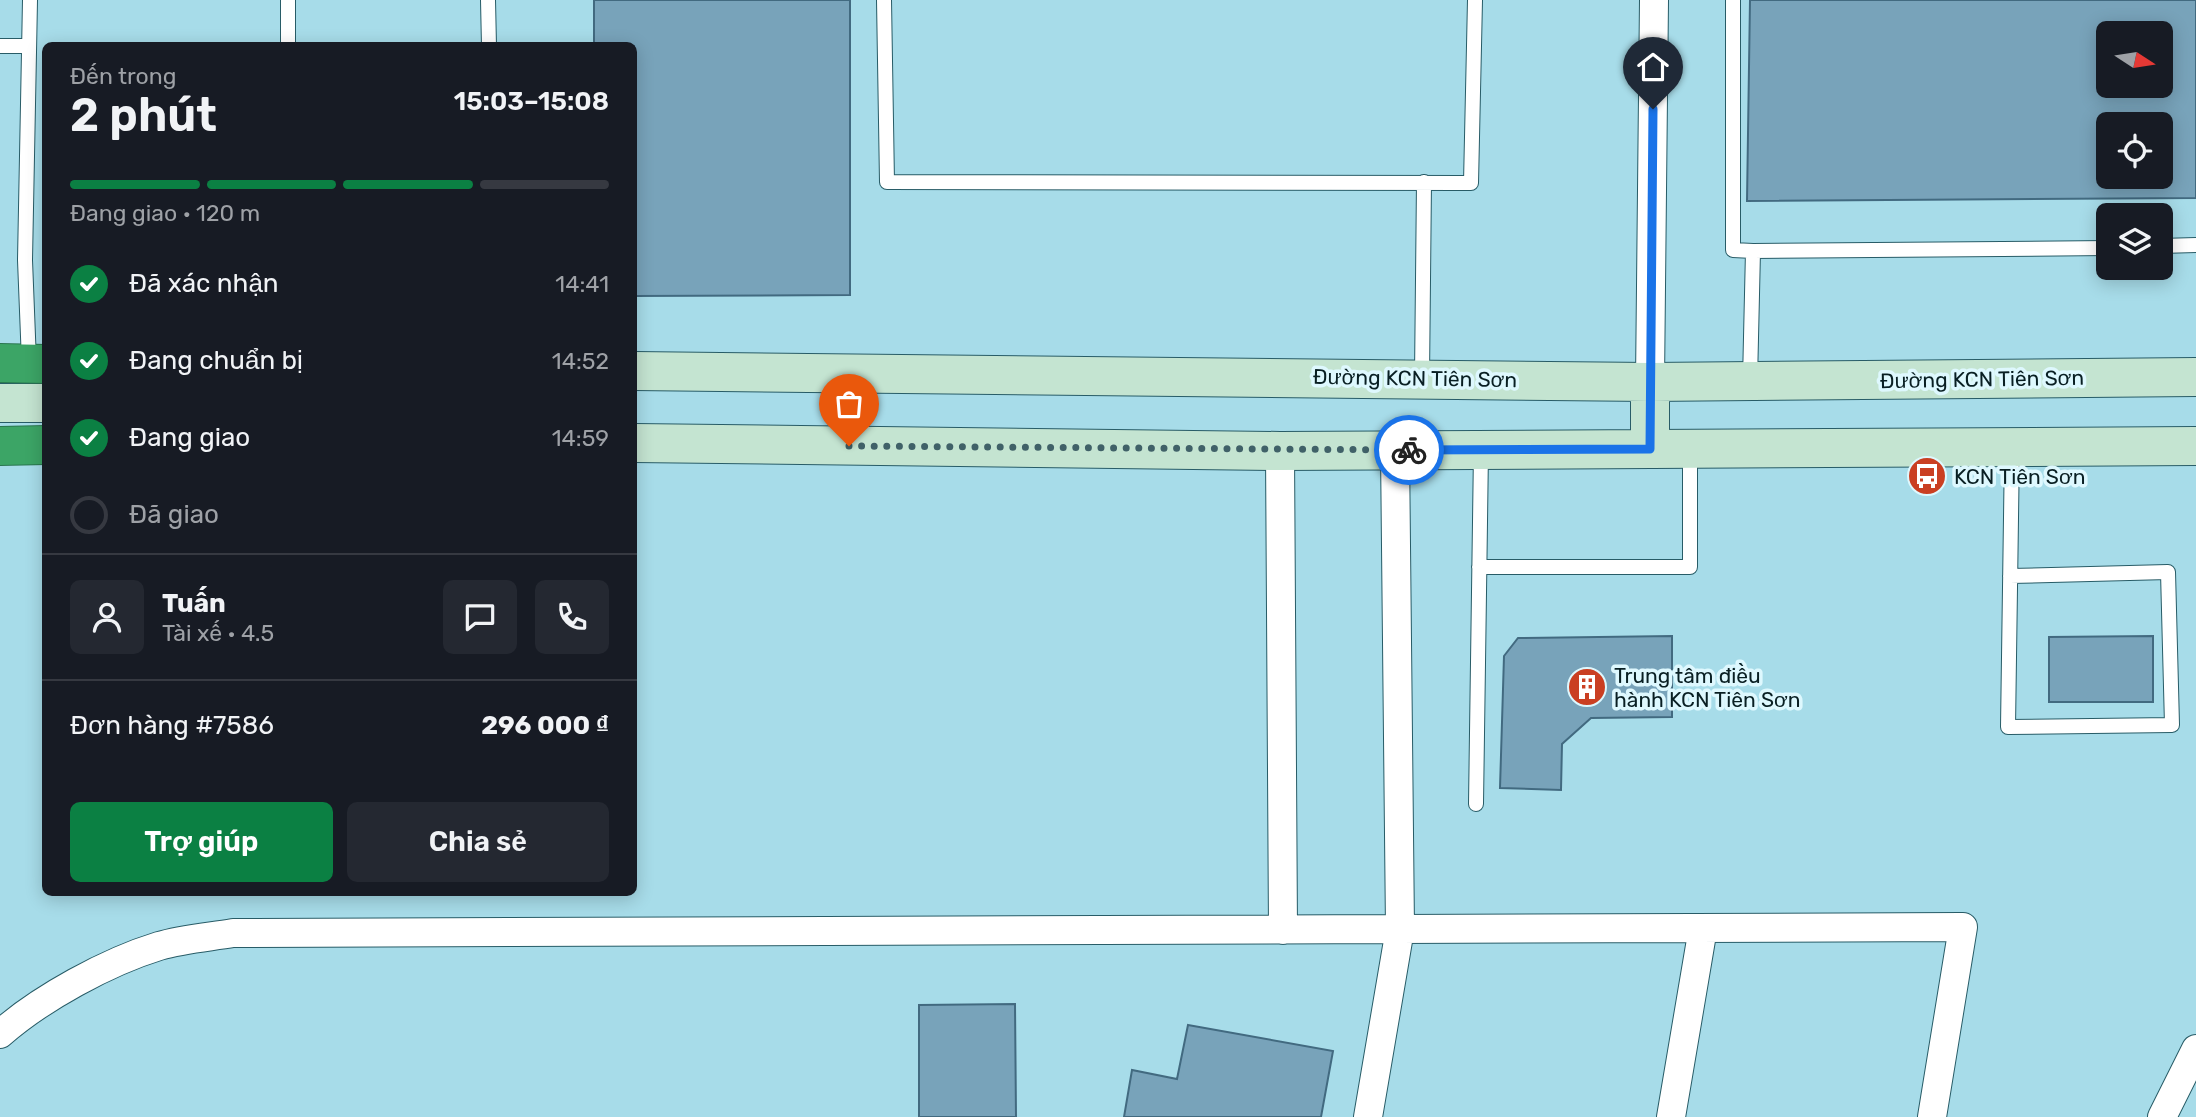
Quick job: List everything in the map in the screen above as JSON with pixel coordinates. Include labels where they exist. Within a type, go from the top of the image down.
[{"type":"highway","points":[[0,446],[42,445]]},
{"type":"main road","name":"Đường KCN Tiên Sơn","points":[[637,371],[1650,382],[2196,377]]},
{"type":"main road","points":[[1650,382],[1650,449]]},
{"type":"main road","points":[[0,402],[42,403]]},
{"type":"main road","points":[[637,443],[1280,451],[2196,446]]},
{"type":"street","points":[[1650,382],[1654,0]]},
{"type":"street","points":[[1368,1117],[1400,929],[1395,450]]},
{"type":"street","points":[[1280,451],[1283,929]]},
{"type":"street","points":[[1671,1117],[1703,928]]},
{"type":"street","points":[[0,1034],[25,1012],[80,980],[159,946],[233,933],[1963,928],[1932,1117]]},
{"type":"street","points":[[2162,1117],[2196,1049]]},
{"type":"lane","points":[[25,363],[30,0]]},
{"type":"lane","points":[[288,0],[288,42]]},
{"type":"lane","points":[[488,0],[489,42]]},
{"type":"lane","points":[[884,0],[887,182],[1471,183],[1475,0]]},
{"type":"lane","points":[[1733,0],[1733,250],[2096,248]]},
{"type":"lane","points":[[0,46],[29,46]]},
{"type":"lane","points":[[1422,378],[1424,182]]},
{"type":"lane","points":[[2173,246],[2196,245]]},
{"type":"lane","points":[[1750,381],[1753,251]]},
{"type":"lane","points":[[2010,576],[2168,572],[2172,725],[2008,727],[2010,576],[2012,447]]},
{"type":"lane","points":[[1479,567],[1690,567],[1690,449]]},
{"type":"lane","points":[[1476,804],[1481,450]]},
{"type":"building","points":[[594,0],[850,0],[850,295],[637,296],[637,42],[594,42]]},
{"type":"building","points":[[1750,0],[2196,0],[2196,198],[1747,201]]},
{"type":"building","name":"Trung tâm điều hành KCN Tiên Sơn","points":[[1672,636],[1672,717],[1591,718],[1562,744],[1561,790],[1500,788],[1504,656],[1518,638]]},
{"type":"building","points":[[2153,636],[2153,702],[2049,702],[2049,637]]},
{"type":"building","points":[[1015,1004],[1016,1117],[919,1117],[919,1005]]},
{"type":"building","points":[[1188,1025],[1333,1051],[1321,1117],[1124,1117],[1132,1070],[1177,1079]]},
{"type":"way so far","points":[[849,446],[1409,450]]},
{"type":"place","name":"KCN Tiên Sơn","points":[[1927,476]]},
{"type":"place","name":"Trung tâm điều hành KCN Tiên Sơn","points":[[1587,687]]},
{"type":"route","points":[[1409,450],[1650,449],[1653,109]]}]
